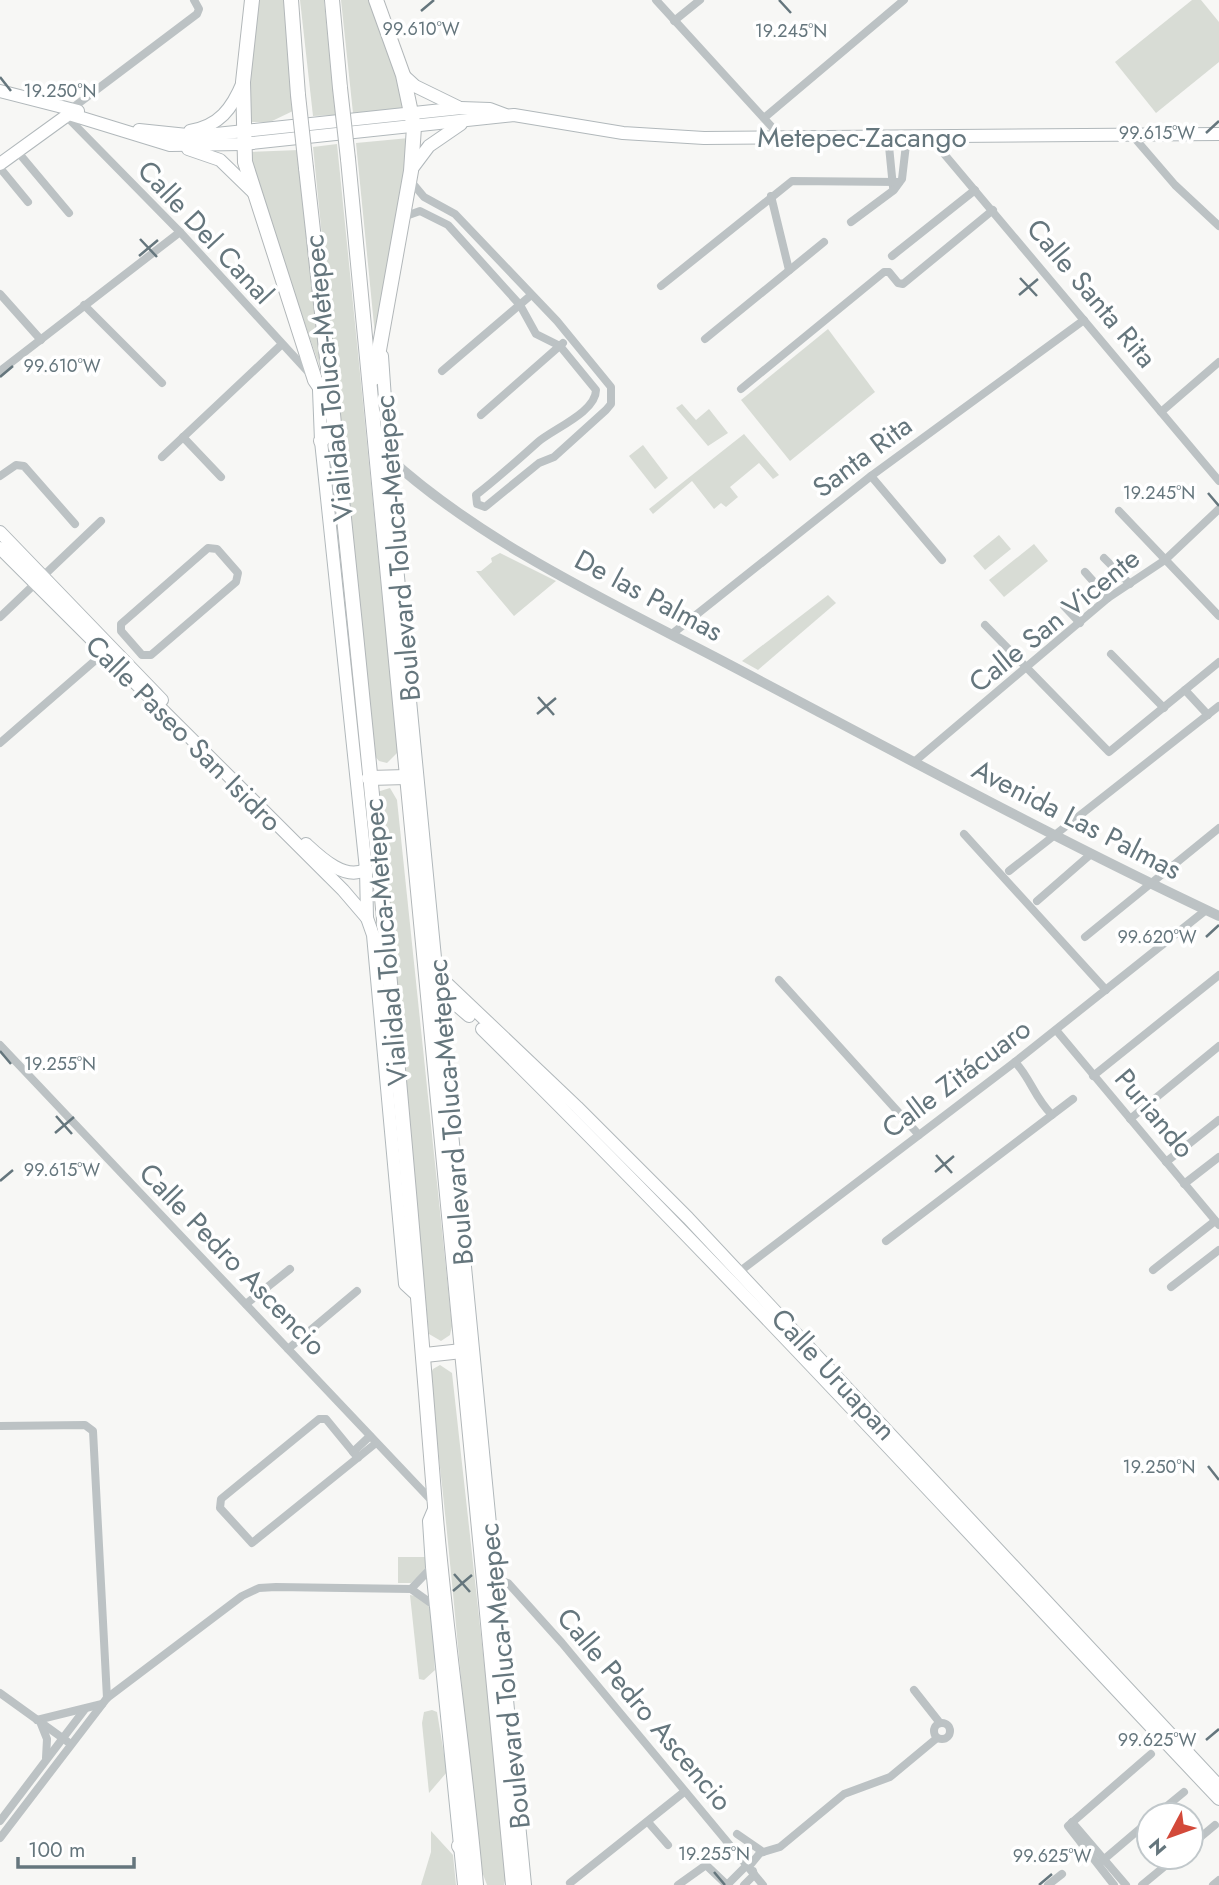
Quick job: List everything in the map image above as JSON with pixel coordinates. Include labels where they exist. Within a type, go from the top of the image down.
[{"type":"highway","points":[[252,0],[243,82],[243,139],[255,194],[317,385],[332,405]]},
{"type":"highway","name":"Vialidad Toluca-Metepec","points":[[291,0],[298,95],[332,405],[425,1355],[435,1506],[474,1865]]},
{"type":"highway","name":"Vialidad Toluca-Metepec","points":[[332,0],[375,448],[384,477],[388,575],[410,757],[407,777],[437,1038],[462,1351],[478,1465],[518,1857],[511,1881]]},
{"type":"highway","points":[[370,397],[410,175],[413,120],[403,75],[376,0]]},
{"type":"highway","points":[[321,441],[334,427]]},
{"type":"highway","points":[[388,575],[396,556]]},
{"type":"highway","points":[[369,778],[407,777]]},
{"type":"highway","points":[[376,852],[366,872],[379,889]]},
{"type":"highway","points":[[373,935],[384,946]]},
{"type":"highway","points":[[425,1355],[462,1351]]},
{"type":"highway","points":[[452,1770],[462,1757]]},
{"type":"highway","points":[[470,1823],[480,1884]]},
{"type":"highway","points":[[459,1846],[474,1865],[480,1884]]},
{"type":"main road","points":[[403,75],[421,89],[461,108]]},
{"type":"main road","points":[[168,140],[217,121],[230,108],[243,82]]},
{"type":"main road","points":[[0,91],[168,140],[220,160],[255,194]]},
{"type":"main road","points":[[53,105],[59,114],[56,122]]},
{"type":"main road","name":"Metepec-Zacango","points":[[413,120],[461,108],[490,109],[506,115],[624,133],[704,138],[1219,134]]},
{"type":"main road","points":[[0,166],[70,111]]},
{"type":"main road","name":"Metepec-Zacango","points":[[413,120],[466,121],[506,115]]},
{"type":"main road","points":[[168,140],[197,136],[243,139],[413,120]]},
{"type":"main road","points":[[410,175],[429,146],[466,121]]},
{"type":"main road","name":"Boulevard Toluca-Metepec","points":[[381,339],[388,458],[384,477],[396,556],[410,757],[437,974],[437,1038],[478,1465]]},
{"type":"main road","name":"Boulevard Toluca-Metepec","points":[[317,385],[366,872],[367,918],[373,935],[405,1284],[418,1296]]},
{"type":"main road","name":"Calle Paseo San Isidro","points":[[0,532],[39,579],[343,890],[367,918]]},
{"type":"main road","name":"Calle Paseo San Isidro","points":[[0,548],[39,579]]},
{"type":"main road","name":"Calle Paseo San Isidro","points":[[110,653],[313,850],[344,871],[366,872]]},
{"type":"main road","name":"Calle Uruapan","points":[[437,974],[636,1165],[735,1275],[1132,1700],[1219,1800]]},
{"type":"main road","name":"Calle Uruapan","points":[[439,999],[460,1007],[735,1275]]},
{"type":"main road","name":"Boulevard Toluca-Metepec","points":[[435,1506],[429,1521],[432,1567],[464,1885]]},
{"type":"main road","name":"Calle Uruapan","points":[[1132,1700],[1219,1786]]},
{"type":"main road","name":"Boulevard Toluca-Metepec","points":[[518,1857],[525,1885]]},
{"type":"street","points":[[70,111],[197,14],[199,9],[194,0]]},
{"type":"street","points":[[656,0],[781,137]]},
{"type":"street","points":[[674,21],[700,0]]},
{"type":"street","points":[[764,118],[904,0]]},
{"type":"street","name":"Calle Del Canal","points":[[70,111],[69,121],[180,232],[317,385]]},
{"type":"street","name":"Calle Santa Rita","points":[[929,135],[1219,481]]},
{"type":"street","points":[[1132,135],[1175,185],[1219,226]]},
{"type":"street","points":[[887,136],[895,185]]},
{"type":"street","points":[[850,222],[895,185],[904,163],[907,136]]},
{"type":"street","points":[[17,151],[69,213]]},
{"type":"street","points":[[890,164],[904,163]]},
{"type":"street","points":[[0,166],[28,202]]},
{"type":"street","points":[[403,217],[420,211],[439,218],[520,305],[536,334],[560,346],[597,393],[594,401],[556,432],[539,442],[530,453],[476,495],[477,504],[485,507],[539,463],[549,460],[606,410],[612,396],[605,380],[568,338],[557,321],[530,296],[455,214],[424,197],[410,175]]},
{"type":"street","points":[[661,286],[771,196],[795,181],[895,185]]},
{"type":"street","points":[[892,256],[975,190]]},
{"type":"street","points":[[771,196],[789,270]]},
{"type":"street","points":[[420,211],[424,197]]},
{"type":"street","points":[[439,218],[442,205]]},
{"type":"street","points":[[741,389],[884,272],[888,272],[898,283],[903,284],[993,210]]},
{"type":"street","points":[[0,371],[180,232]]},
{"type":"street","points":[[705,339],[824,242]]},
{"type":"street","points":[[0,294],[41,340]]},
{"type":"street","points":[[442,371],[530,296]]},
{"type":"street","points":[[85,305],[162,383]]},
{"type":"street","name":"Santa Rita","points":[[672,634],[871,476],[1084,320]]},
{"type":"street","points":[[481,415],[568,338]]},
{"type":"street","points":[[162,457],[281,345]]},
{"type":"street","points":[[1161,412],[1219,362]]},
{"type":"street","points":[[556,432],[566,443]]},
{"type":"street","points":[[183,437],[221,477]]},
{"type":"street","name":"De las Palmas","points":[[375,448],[471,522],[672,634],[914,762]]},
{"type":"street","points":[[530,453],[539,463]]},
{"type":"street","points":[[0,476],[16,465],[24,466],[75,524]]},
{"type":"street","points":[[871,476],[942,560]]},
{"type":"street","name":"Calle San Vicente","points":[[914,762],[1028,669],[1108,598],[1165,560],[1219,509]]},
{"type":"street","points":[[1119,511],[1219,616]]},
{"type":"street","points":[[0,617],[101,521]]},
{"type":"street","points":[[208,548],[217,550],[238,573],[233,586],[150,655],[142,655],[128,641],[121,631],[121,624],[208,548]]},
{"type":"street","points":[[1104,558],[1130,584]]},
{"type":"street","points":[[1085,572],[1108,598]]},
{"type":"street","points":[[1065,606],[1080,623]]},
{"type":"street","points":[[985,625],[1109,752],[1219,662]]},
{"type":"street","points":[[0,743],[128,641]]},
{"type":"street","points":[[1111,654],[1164,708]]},
{"type":"street","points":[[1185,690],[1208,715]]},
{"type":"street","points":[[1009,871],[1219,706]]},
{"type":"street","name":"Avenida Las Palmas","points":[[914,762],[1091,854],[1219,916]]},
{"type":"street","points":[[1085,937],[1219,828]]},
{"type":"street","points":[[964,834],[1106,990]]},
{"type":"street","points":[[1037,901],[1091,854]]},
{"type":"street","name":"Calle Zitácuaro","points":[[735,1275],[1016,1062],[1206,910]]},
{"type":"street","points":[[1093,1076],[1219,975]]},
{"type":"street","points":[[779,980],[919,1135]]},
{"type":"street","name":"Puriando","points":[[1056,1031],[1217,1223]]},
{"type":"street","name":"Calle Pedro Ascencio","points":[[0,1045],[435,1506]]},
{"type":"street","points":[[1130,1119],[1219,1046]]},
{"type":"street","points":[[1016,1062],[1034,1096],[1052,1115]]},
{"type":"street","points":[[886,1241],[1073,1099]]},
{"type":"street","points":[[1166,1162],[1219,1119]]},
{"type":"street","points":[[1184,1184],[1219,1157]]},
{"type":"street","points":[[1153,1270],[1217,1223]]},
{"type":"street","points":[[1171,1287],[1219,1250]]},
{"type":"street","points":[[246,1304],[290,1269]]},
{"type":"street","points":[[288,1349],[358,1291]]},
{"type":"street","points":[[355,1455],[326,1419],[318,1419],[221,1499],[220,1508],[252,1543],[373,1440]]},
{"type":"street","points":[[0,1426],[85,1424],[93,1431],[104,1701]]},
{"type":"street","points":[[411,1589],[432,1567]]},
{"type":"street","name":"Calle Pedro Ascencio","points":[[489,1578],[508,1583],[562,1643],[763,1885]]},
{"type":"street","points":[[0,1838],[68,1742],[104,1701],[242,1596],[259,1588],[411,1589],[436,1607]]},
{"type":"street","points":[[678,1885],[706,1865],[727,1885],[763,1852],[780,1847],[844,1794],[890,1777],[937,1738],[934,1731],[940,1723],[914,1690]]},
{"type":"street","points":[[0,1693],[68,1742]]},
{"type":"street","points":[[38,1720],[85,1709],[104,1701]]},
{"type":"street","points":[[0,1821],[46,1761],[68,1742],[85,1709]]},
{"type":"street","points":[[38,1720],[47,1739],[46,1761]]},
{"type":"street","points":[[1126,1885],[1068,1829],[1072,1822],[1151,1754]]},
{"type":"street","points":[[1172,1801],[1184,1791]]},
{"type":"street","points":[[570,1883],[684,1792]]},
{"type":"street","points":[[648,1822],[668,1845]]},
{"type":"street","points":[[1205,1833],[1215,1825]]},
{"type":"street","points":[[1101,1862],[1135,1833]]},
{"type":"street","points":[[737,1834],[763,1852]]},
{"type":"street","points":[[1101,1862],[1114,1885]]},
{"type":"street","points":[[1142,1885],[1160,1871]]},
{"type":"street","points":[[1048,1885],[1062,1874]]},
{"type":"street","points":[[744,1885],[754,1875]]},
{"type":"street","points":[[1213,1885],[1219,1880]]},
{"type":"shaded area","points":[[256,0],[285,0],[295,110],[270,122],[250,122],[248,95]]},
{"type":"shaded area","points":[[300,0],[324,0],[336,115],[313,116]]},
{"type":"shaded area","points":[[341,0],[370,0],[402,90],[404,111],[353,113]]},
{"type":"shaded area","points":[[1192,0],[1201,0],[1219,22],[1219,62],[1156,113],[1115,62]]},
{"type":"shaded area","points":[[409,138],[410,147],[376,345],[356,143]]},
{"type":"shaded area","points":[[337,144],[398,752],[387,763],[379,761],[374,755],[313,147]]},
{"type":"shaded area","points":[[299,150],[323,376],[252,171],[250,152]]},
{"type":"shaded area","points":[[828,329],[875,392],[790,461],[741,400]]},
{"type":"shaded area","points":[[682,404],[696,420],[709,409],[728,433],[708,446],[676,408]]},
{"type":"shaded area","points":[[744,434],[779,475],[773,479],[759,463],[730,487],[738,497],[726,507],[721,503],[714,509],[692,481],[653,514],[649,509]]},
{"type":"shaded area","points":[[643,445],[668,478],[655,489],[629,456]]},
{"type":"shaded area","points":[[999,535],[1011,549],[985,570],[973,556]]},
{"type":"shaded area","points":[[1034,544],[1048,561],[1004,597],[989,580]]},
{"type":"shaded area","points":[[500,553],[556,581],[514,616],[476,571],[481,571],[492,562],[491,558]]},
{"type":"shaded area","points":[[828,595],[836,603],[758,670],[742,661]]},
{"type":"shaded area","points":[[390,788],[397,800],[452,1326],[450,1335],[441,1341],[429,1334],[374,802],[377,792]]},
{"type":"shaded area","points":[[440,1365],[452,1373],[507,1870],[504,1885],[487,1885],[481,1869],[429,1377],[433,1369]]},
{"type":"shaded area","points":[[398,1557],[426,1557],[425,1571],[411,1583],[398,1583]]},
{"type":"shaded area","points":[[410,1595],[420,1598],[428,1605],[434,1625],[435,1670],[424,1680],[419,1679]]},
{"type":"shaded area","points":[[424,1712],[437,1712],[447,1772],[429,1793],[422,1723]]},
{"type":"shaded area","points":[[431,1831],[453,1855],[456,1885],[421,1885],[431,1852]]}]
